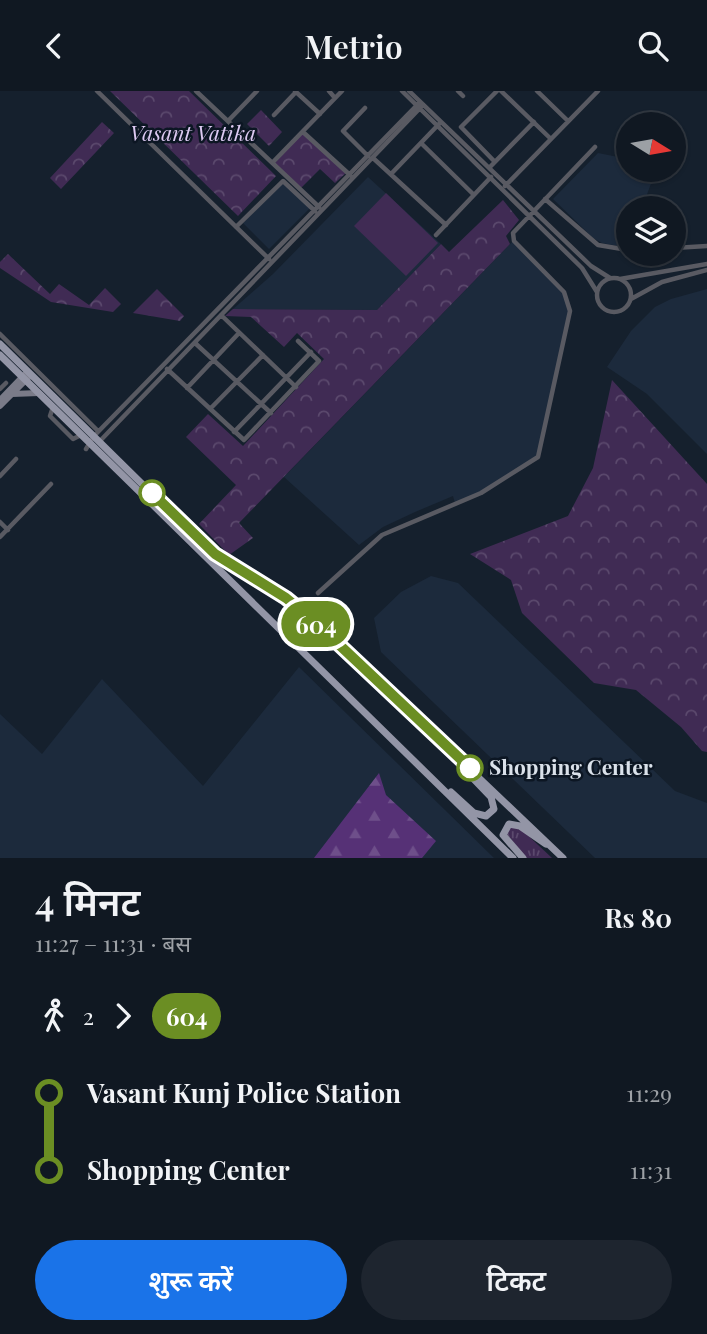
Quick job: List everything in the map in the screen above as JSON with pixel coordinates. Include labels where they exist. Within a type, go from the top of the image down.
[{"type":"main road","points":[[0,344],[39,393],[59,402],[81,435],[94,439],[201,542],[291,602],[563,858]]},
{"type":"main road","points":[[0,355],[59,402],[513,858]]},
{"type":"main road","points":[[410,757],[474,813],[486,816],[494,809],[491,797],[427,731]]},
{"type":"main road","points":[[523,858],[503,835],[509,824],[520,826],[537,840],[551,846]]},
{"type":"street","points":[[97,91],[269,259]]},
{"type":"street","points":[[197,91],[273,162],[317,209]]},
{"type":"street","points":[[228,121],[257,91]]},
{"type":"street","points":[[274,115],[296,91],[320,114]]},
{"type":"street","points":[[329,91],[335,98]]},
{"type":"street","points":[[273,162],[342,91]]},
{"type":"street","points":[[402,91],[420,105]]},
{"type":"street","points":[[409,91],[504,187],[591,266],[610,278],[620,279],[707,264]]},
{"type":"street","points":[[458,91],[463,96]]},
{"type":"street","points":[[495,162],[461,127],[501,91],[551,139]]},
{"type":"street","points":[[537,91],[568,121]]},
{"type":"street","points":[[504,187],[598,91]]},
{"type":"street","points":[[94,439],[195,343],[203,330],[221,315],[420,105]]},
{"type":"street","points":[[365,108],[344,131],[446,225]]},
{"type":"street","points":[[489,168],[534,123]]},
{"type":"street","points":[[391,174],[439,124]]},
{"type":"street","points":[[439,124],[489,168],[492,175]]},
{"type":"street","points":[[303,132],[350,175]]},
{"type":"street","points":[[421,143],[474,195]]},
{"type":"street","points":[[318,593],[382,535],[481,493],[538,457],[570,311],[564,292],[514,241],[515,230],[595,147]]},
{"type":"street","points":[[94,439],[370,157]]},
{"type":"street","points":[[436,235],[492,175]]},
{"type":"street","points":[[236,226],[283,181],[317,209]]},
{"type":"street","points":[[545,199],[598,245],[616,248]]},
{"type":"street","points":[[532,213],[582,268],[597,292],[599,304],[610,312],[624,309],[631,299],[662,282],[707,270]]},
{"type":"street","points":[[686,247],[707,246]]},
{"type":"street","points":[[597,292],[602,282],[610,278]]},
{"type":"street","points":[[620,279],[629,287],[631,299]]},
{"type":"street","points":[[221,315],[296,387]]},
{"type":"street","points":[[187,388],[239,333]]},
{"type":"street","points":[[0,334],[27,377]]},
{"type":"street","points":[[166,368],[234,432],[246,439],[319,361],[298,341]]},
{"type":"street","points":[[195,343],[271,413]]},
{"type":"street","points":[[234,432],[311,352]]},
{"type":"street","points":[[210,409],[262,355]]},
{"type":"street","points":[[0,406],[27,377]]},
{"type":"street","points":[[0,400],[27,377]]},
{"type":"street","points":[[0,389],[6,383]]},
{"type":"street","points":[[12,394],[39,393]]},
{"type":"street","points":[[0,476],[16,459]]},
{"type":"street","points":[[0,537],[51,484]]},
{"type":"street","points":[[0,522],[8,530]]},
{"type":"shaded area","points":[[598,153],[616,157],[616,182],[652,182],[646,196],[616,196],[616,246],[593,238],[553,199]]},
{"type":"shaded area","points":[[368,177],[441,244],[377,310],[233,309],[273,274]]},
{"type":"shaded area","points":[[284,182],[310,208],[269,249],[243,223]]},
{"type":"shaded area","points":[[513,241],[564,292],[570,311],[541,452],[525,468],[477,495],[455,503],[453,496],[415,512],[383,527],[359,545],[284,477]]},
{"type":"shaded area","points":[[707,289],[707,454],[647,394],[607,367],[631,331],[655,307],[671,299]]},
{"type":"shaded area","points":[[431,576],[458,583],[675,791],[707,803],[707,858],[595,858],[381,652],[374,618],[401,592]]},
{"type":"shaded area","points":[[299,667],[494,858],[0,858],[0,714],[42,754],[102,679],[203,786]]},
{"type":"green space","name":"Vasant Vatika","points":[[110,91],[189,91],[276,176],[238,216]]},
{"type":"green space","points":[[261,110],[282,132],[269,146],[247,124]]},
{"type":"green space","points":[[102,122],[114,133],[61,189],[50,178]]},
{"type":"green space","points":[[303,132],[347,172],[335,183],[320,169],[300,189],[274,164]]},
{"type":"green space","points":[[386,193],[438,243],[406,276],[354,226]]},
{"type":"green space","points":[[503,200],[519,220],[506,236],[510,244],[239,523],[253,538],[229,555],[199,524],[236,485],[186,437],[208,414],[243,446],[324,359],[297,333],[284,347],[251,317],[225,316],[233,309],[377,310],[441,244],[449,252]]},
{"type":"green space","points":[[8,254],[50,294],[59,284],[89,305],[105,288],[121,304],[113,312],[51,302],[0,268],[0,262]]},
{"type":"green space","points":[[157,289],[184,316],[180,321],[133,313]]},
{"type":"green space","points":[[612,380],[707,484],[707,752],[702,751],[681,727],[636,690],[594,683],[522,613],[511,580],[470,554],[568,516],[593,468]]},
{"type":"green space","points":[[379,773],[386,795],[436,841],[422,858],[314,858]]},
{"type":"green space","points":[[511,827],[520,828],[552,858],[526,858],[506,833]]},
{"type":"bus line","name":"604","points":[[152,493],[215,554],[286,598],[314,621],[427,731],[470,768]]},
{"type":"place","name":"Shopping Center","points":[[470,768]]}]
